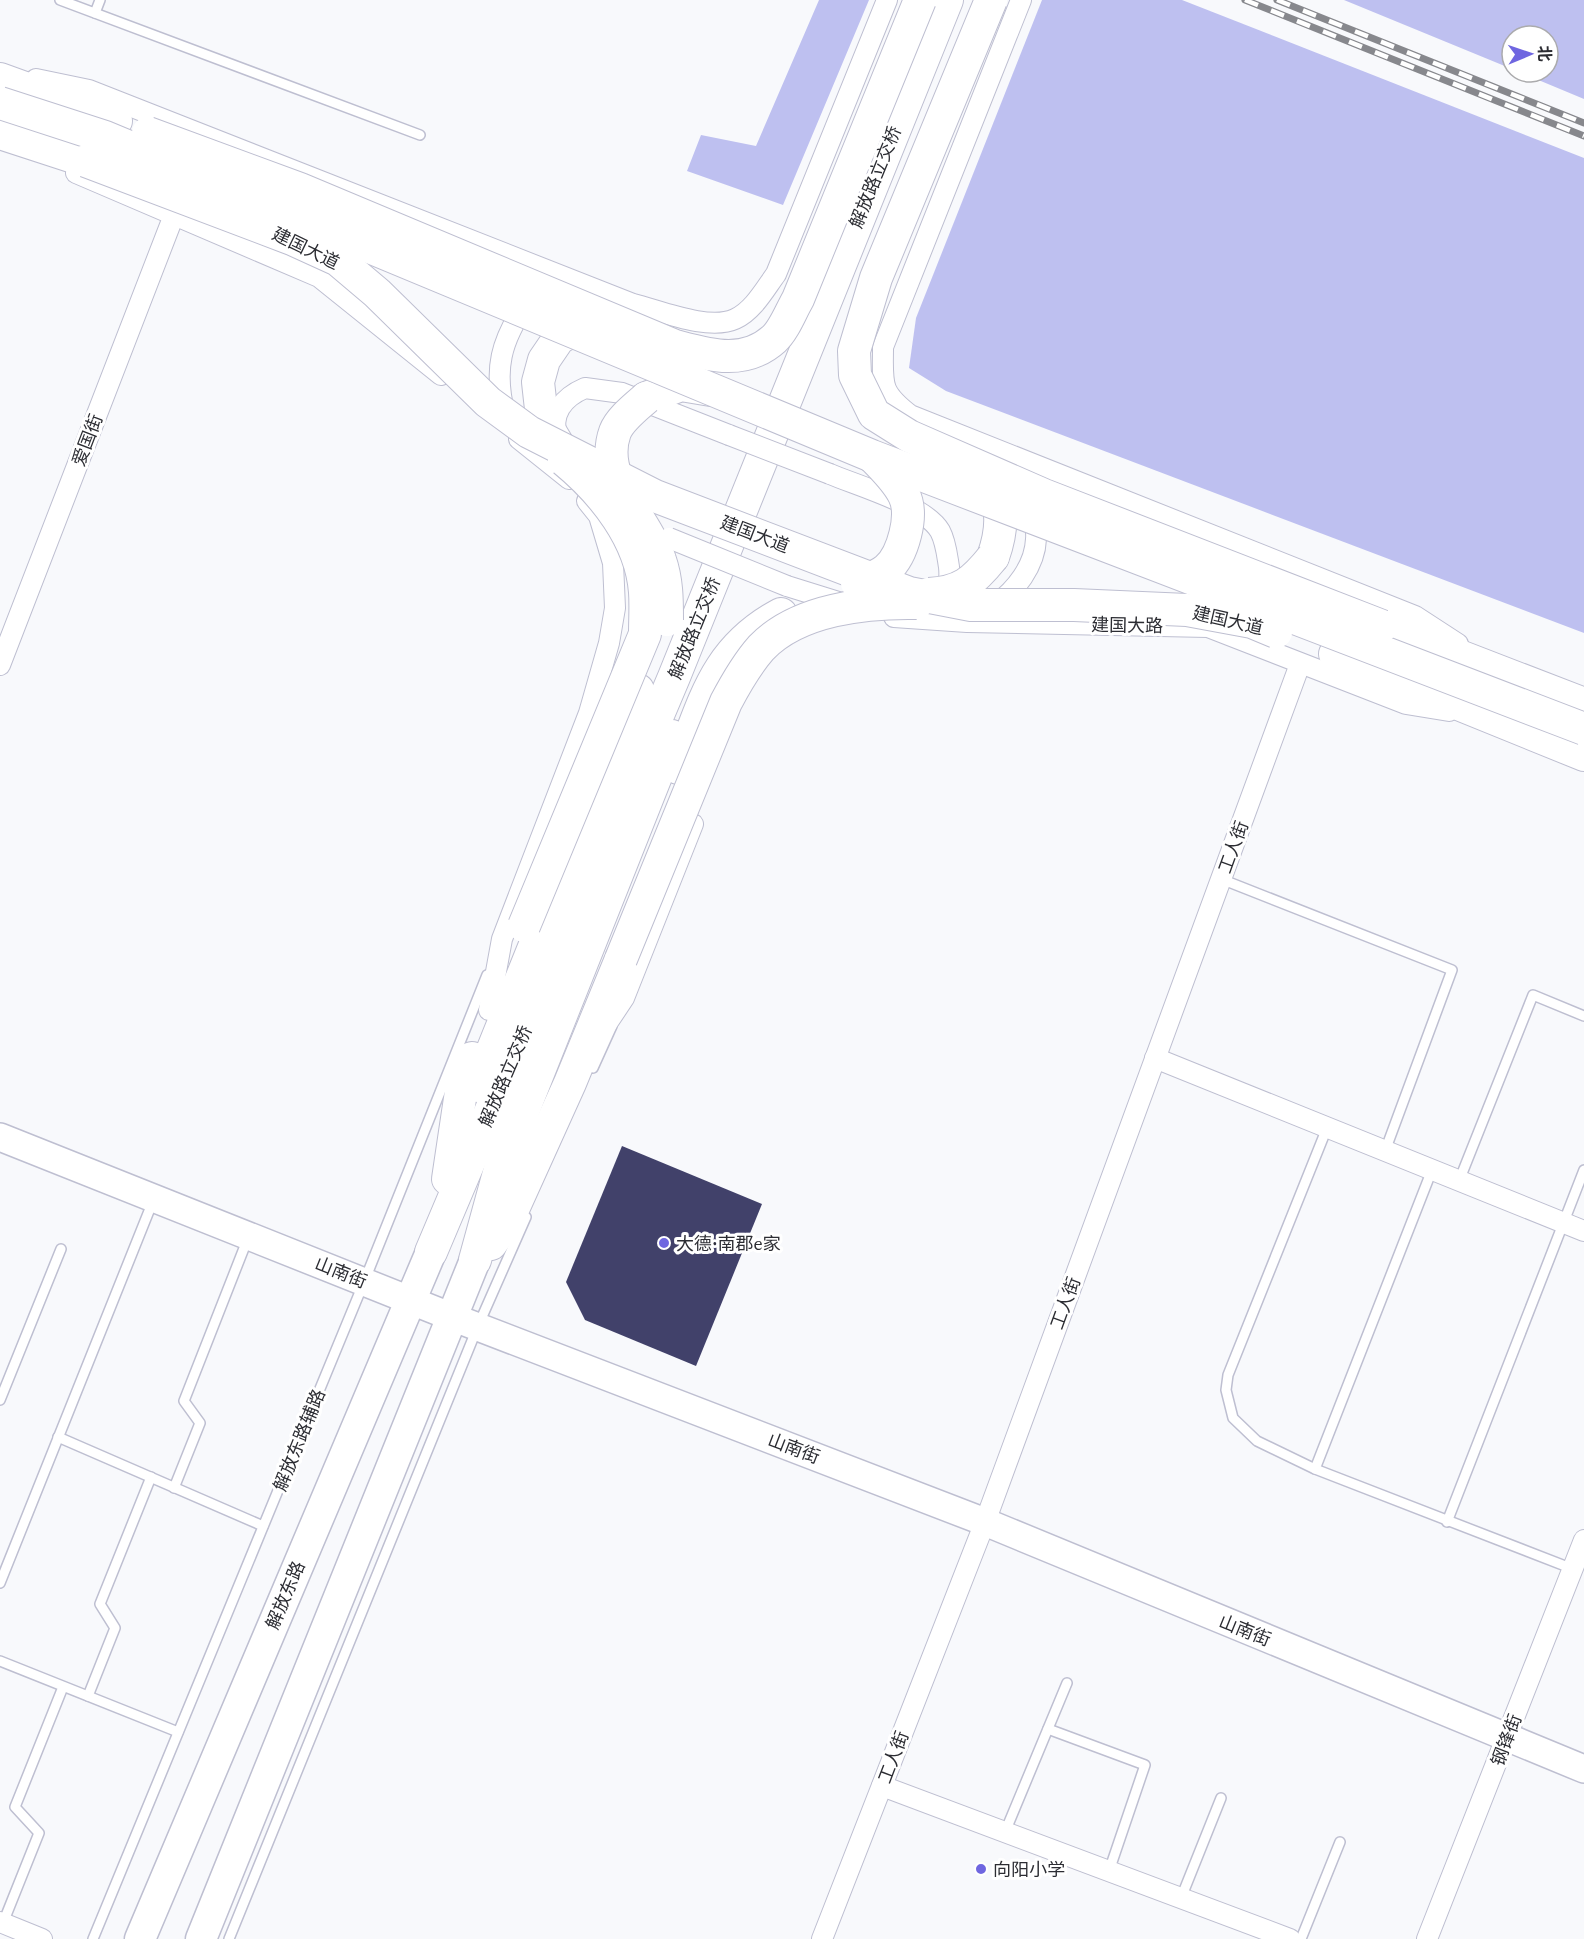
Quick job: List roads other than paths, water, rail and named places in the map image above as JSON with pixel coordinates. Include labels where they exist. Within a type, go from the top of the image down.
[{"type":"highway","points":[[0,79],[300,189],[675,346],[715,357],[744,356],[775,339],[798,299],[920,0]]},
{"type":"highway","name":"解放路立交桥","points":[[431,1252],[674,677],[946,0]]},
{"type":"highway","name":"解放路立交桥","points":[[475,1260],[504,1158],[965,0]]},
{"type":"highway","points":[[991,0],[876,278],[855,351],[855,375],[874,414],[909,436],[989,459],[1044,495],[1584,704]]},
{"type":"highway","name":"建国大道","points":[[0,103],[105,137],[872,456],[1584,729]]},
{"type":"highway","name":"建国大道","points":[[0,133],[86,161],[292,239],[338,260],[377,293],[519,432],[560,448],[655,496],[912,606],[969,614],[1074,605],[1188,610],[1252,622],[1584,754]]},
{"type":"highway","points":[[560,448],[542,418],[538,382],[544,360],[559,338],[591,320],[615,320]]},
{"type":"highway","points":[[452,1161],[476,1091],[667,620],[666,585],[660,559],[618,483],[612,459],[615,431],[646,398],[681,386],[718,391]]},
{"type":"highway","points":[[431,1252],[452,1161],[462,1085],[513,933],[645,634],[645,590],[634,552],[615,512],[579,473],[519,432]]},
{"type":"highway","points":[[486,1225],[538,1120],[709,690],[724,660],[751,631],[880,575],[889,567],[898,553],[907,517],[905,496],[872,456]]},
{"type":"highway","points":[[912,606],[952,592],[977,576],[993,557],[1000,538],[1001,521],[989,459]]},
{"type":"highway","points":[[475,1260],[490,1245],[509,1218],[582,1073],[621,959],[726,702],[742,672],[763,646],[788,630],[819,615],[859,604],[969,614]]},
{"type":"main road","name":"山南街","points":[[0,1137],[410,1300],[985,1522],[1584,1769]]},
{"type":"main road","name":"解放东路","points":[[140,1939],[431,1252]]},
{"type":"main road","points":[[201,1939],[465,1321],[475,1260]]},
{"type":"street","points":[[0,73],[89,90],[633,304],[710,324],[735,319],[754,304],[776,274],[887,0]]},
{"type":"street","points":[[969,614],[1010,594],[1031,561],[1036,540],[1032,504],[1016,472],[910,415],[889,399],[883,377],[883,347],[1021,0]]},
{"type":"street","points":[[0,138],[320,277],[519,432],[575,485],[599,516],[613,563],[615,608],[609,643],[589,713],[513,933]]},
{"type":"street","name":"爱国街","points":[[0,665],[174,215]]},
{"type":"street","points":[[519,432],[499,391],[498,366],[507,334],[537,292],[562,282],[578,282]]},
{"type":"street","points":[[582,1073],[624,998],[737,713],[758,673],[783,645],[805,630],[831,619],[912,606],[927,612],[946,595],[950,572],[946,547],[939,530],[921,512],[622,393],[585,388],[562,403],[555,415],[555,432],[575,485],[669,538],[787,586],[870,611]]},
{"type":"street","points":[[989,459],[1415,616],[1497,670]]},
{"type":"street","name":"建国大路","points":[[969,614],[1208,627],[1406,704],[1491,717]]},
{"type":"street","name":"工人街","points":[[822,1939],[985,1522],[1300,664]]},
{"type":"street","points":[[1155,1058],[1584,1231]]},
{"type":"street","name":"钢锋街","points":[[1427,1939],[1584,1540]]},
{"type":"street","points":[[882,1786],[1290,1939]]},
{"type":"street","points":[[2,1922],[42,1939]]},
{"type":"lane","points":[[60,0],[420,135]]},
{"type":"lane","points":[[95,13],[100,0]]},
{"type":"lane","points":[[1221,879],[1452,970],[1385,1151]]},
{"type":"lane","name":"解放东路辅路","points":[[93,1939],[364,1282],[513,933]]},
{"type":"lane","points":[[1459,1182],[1533,995],[1584,1016]]},
{"type":"lane","points":[[1327,1128],[1228,1375],[1226,1390],[1233,1419],[1242,1431],[1265,1446],[1315,1469],[1573,1569]]},
{"type":"lane","points":[[1315,1469],[1432,1170]]},
{"type":"lane","points":[[1447,1522],[1584,1170]]},
{"type":"lane","points":[[0,1584],[154,1198]]},
{"type":"lane","points":[[229,1939],[465,1321],[533,1203]]},
{"type":"lane","points":[[174,1488],[200,1423],[184,1401],[249,1236]]},
{"type":"lane","points":[[0,1400],[61,1249]]},
{"type":"lane","points":[[58,1437],[263,1526]]},
{"type":"lane","points":[[88,1696],[115,1628],[100,1604],[151,1477]]},
{"type":"lane","points":[[0,1661],[178,1732]]},
{"type":"lane","points":[[1005,1832],[1067,1683]]},
{"type":"lane","points":[[2,1922],[39,1833],[15,1807],[63,1687]]},
{"type":"lane","points":[[1048,1729],[1145,1765],[1109,1871]]},
{"type":"lane","points":[[1181,1898],[1221,1798]]},
{"type":"lane","points":[[1301,1939],[1340,1842]]},
{"type":"railway","points":[[1245,0],[1584,136]]},
{"type":"railway","points":[[1277,0],[1584,123]]},
{"type":"place","name":"大德·南郡e家","points":[[664,1243]]},
{"type":"place","name":"向阳小学","points":[[981,1869]]}]
